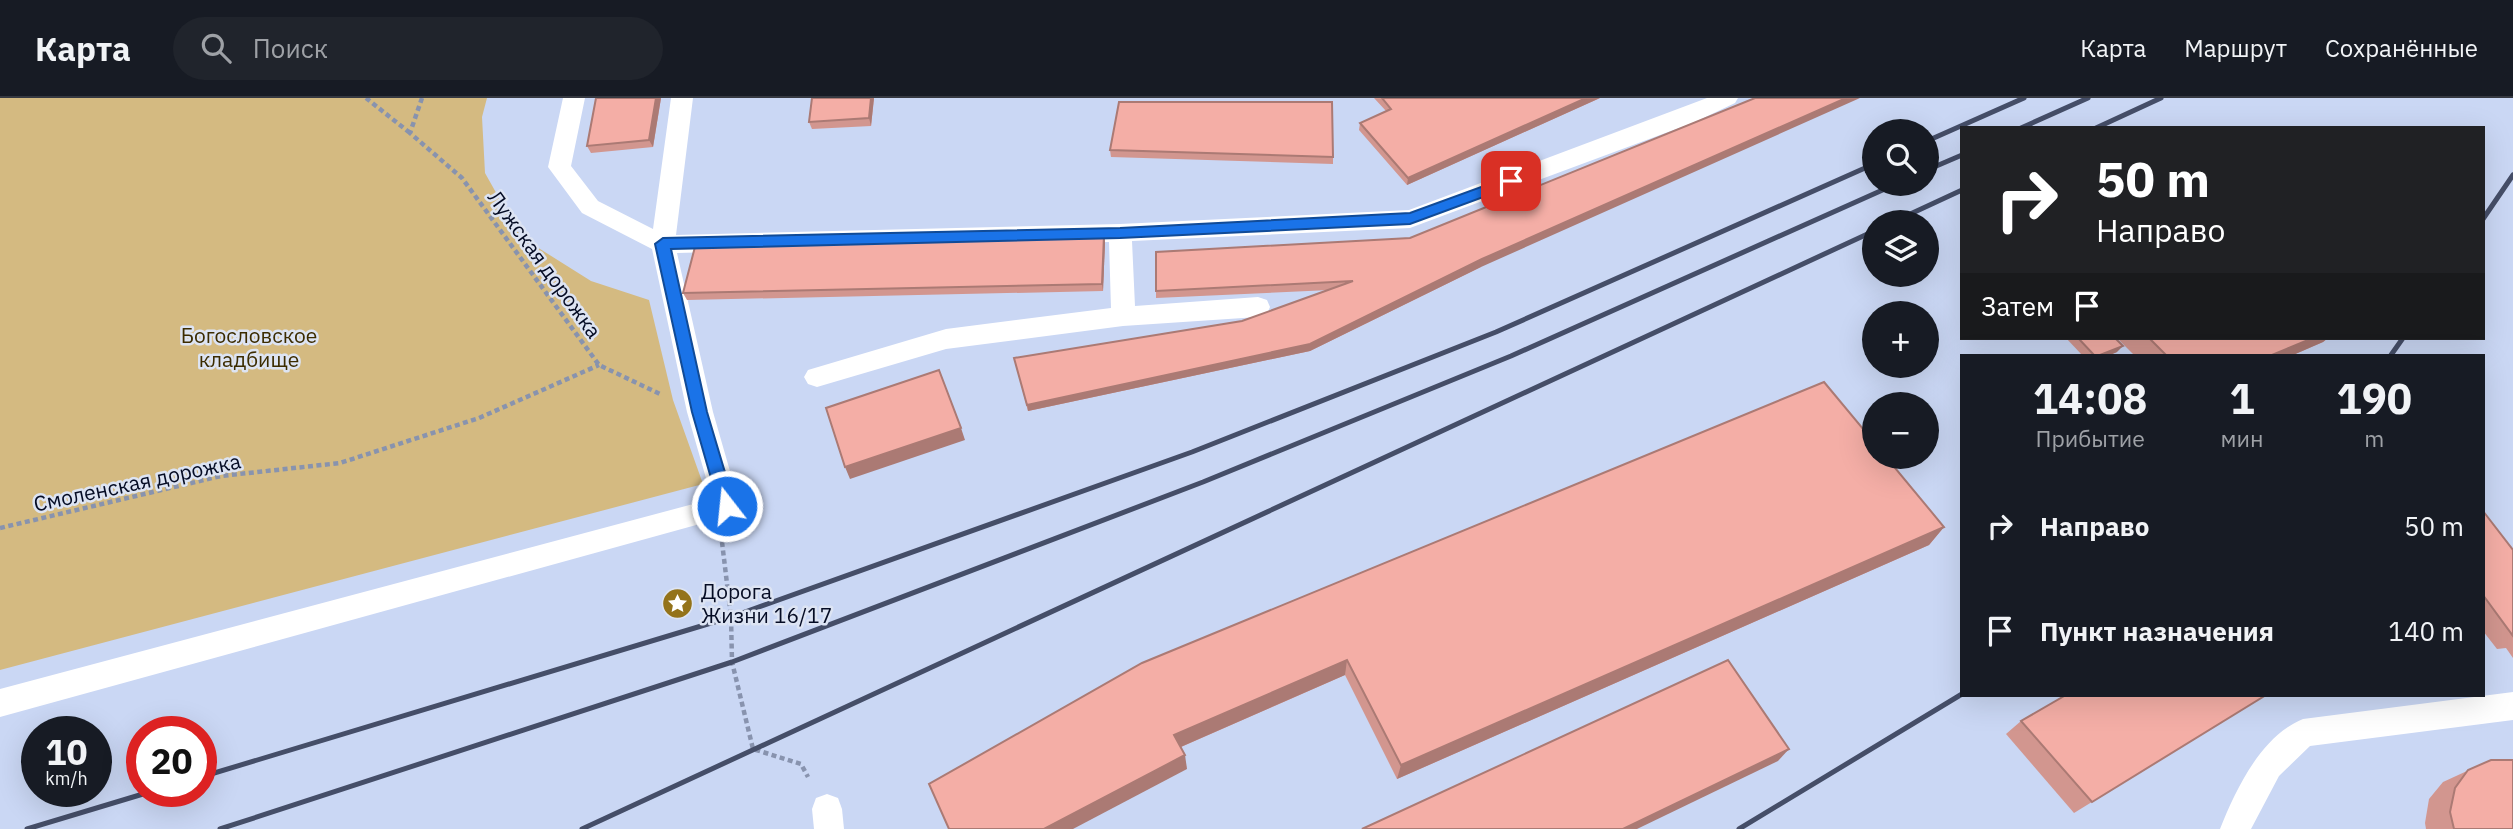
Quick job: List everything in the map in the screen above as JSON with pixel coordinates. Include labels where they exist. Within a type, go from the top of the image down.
[{"type":"lane","points":[[574,98],[559,167],[590,207],[663,244],[1120,233],[1410,219],[1687,116],[1727,98]]},
{"type":"lane","points":[[0,703],[727,506],[700,412],[663,244],[682,98]]},
{"type":"lane","points":[[1120,233],[1123,317]]},
{"type":"lane","points":[[817,377],[946,339],[1123,317],[1258,307]]},
{"type":"lane","points":[[2235,829],[2268,766],[2304,733],[2513,706]]},
{"type":"path","name":"Лужская дорожка","points":[[366,98],[462,178],[598,365],[700,412]]},
{"type":"path","points":[[410,133],[422,98]]},
{"type":"path","name":"Смоленская дорожка","points":[[0,528],[221,476],[340,463],[479,418],[598,365]]},
{"type":"path","points":[[727,506],[721,550],[731,617],[732,662],[753,749],[801,764],[828,819]]},
{"type":"green space","name":"Богословское кладбище","points":[[0,98],[487,98],[482,117],[485,173],[521,237],[591,281],[649,300],[673,400],[703,484],[0,670]]},
{"type":"building","points":[[596,98],[656,98],[649,140],[587,146]]},
{"type":"building","points":[[812,98],[871,98],[869,118],[809,122]]},
{"type":"building","points":[[1382,98],[1586,98],[1408,178],[1360,123],[1391,109]]},
{"type":"building","points":[[1755,98],[1846,98],[1482,259],[1310,344],[1027,405],[1014,358],[1242,321],[1353,281],[1156,291],[1156,252],[1410,238]]},
{"type":"building","points":[[1119,102],[1332,102],[1333,157],[1110,150]]},
{"type":"building","points":[[1104,235],[1102,284],[683,293],[696,243]]},
{"type":"building","points":[[2080,340],[2117,340],[2123,346],[2103,354],[2093,354]]},
{"type":"building","points":[[2151,340],[2308,340],[2274,354],[2165,354]]},
{"type":"building","points":[[939,370],[961,428],[845,467],[826,408]]},
{"type":"building","points":[[1824,382],[1862,428],[1862,469],[1896,469],[1944,527],[1401,765],[1347,660],[1174,735],[1185,755],[1044,829],[949,829],[929,784],[1142,663]]},
{"type":"building","points":[[2485,514],[2513,550],[2513,636],[2485,598]]},
{"type":"building","points":[[1728,660],[1789,749],[1623,829],[1362,829]]},
{"type":"building","points":[[2063,697],[2263,697],[2092,802],[2021,721]]},
{"type":"building","points":[[2491,760],[2513,760],[2513,829],[2454,829],[2450,812],[2455,788],[2468,770]]},
{"type":"railway","points":[[1961,126],[2024,98]]},
{"type":"railway","points":[[2025,126],[2088,98]]},
{"type":"railway","points":[[2100,126],[2161,98]]},
{"type":"railway","points":[[1939,136],[1960,126]]},
{"type":"railway","points":[[1939,165],[1960,156]]},
{"type":"railway","points":[[217,772],[731,617],[1192,452],[1496,332],[1862,169]]},
{"type":"railway","points":[[2485,216],[2513,175]]},
{"type":"railway","points":[[1919,210],[1960,191]]},
{"type":"railway","points":[[220,829],[732,662],[1203,482],[1511,356],[1869,196]]},
{"type":"railway","points":[[582,829],[1862,237]]},
{"type":"railway","points":[[2392,354],[2402,340]]},
{"type":"railway","points":[[1739,829],[1960,695]]},
{"type":"railway","points":[[27,829],[126,799]]},
{"type":"place","name":"Дорога Жизни 16/17","points":[[678,603]]},
{"type":"route","points":[[727,506],[700,412],[663,244],[1120,233],[1410,219],[1511,181]]}]
